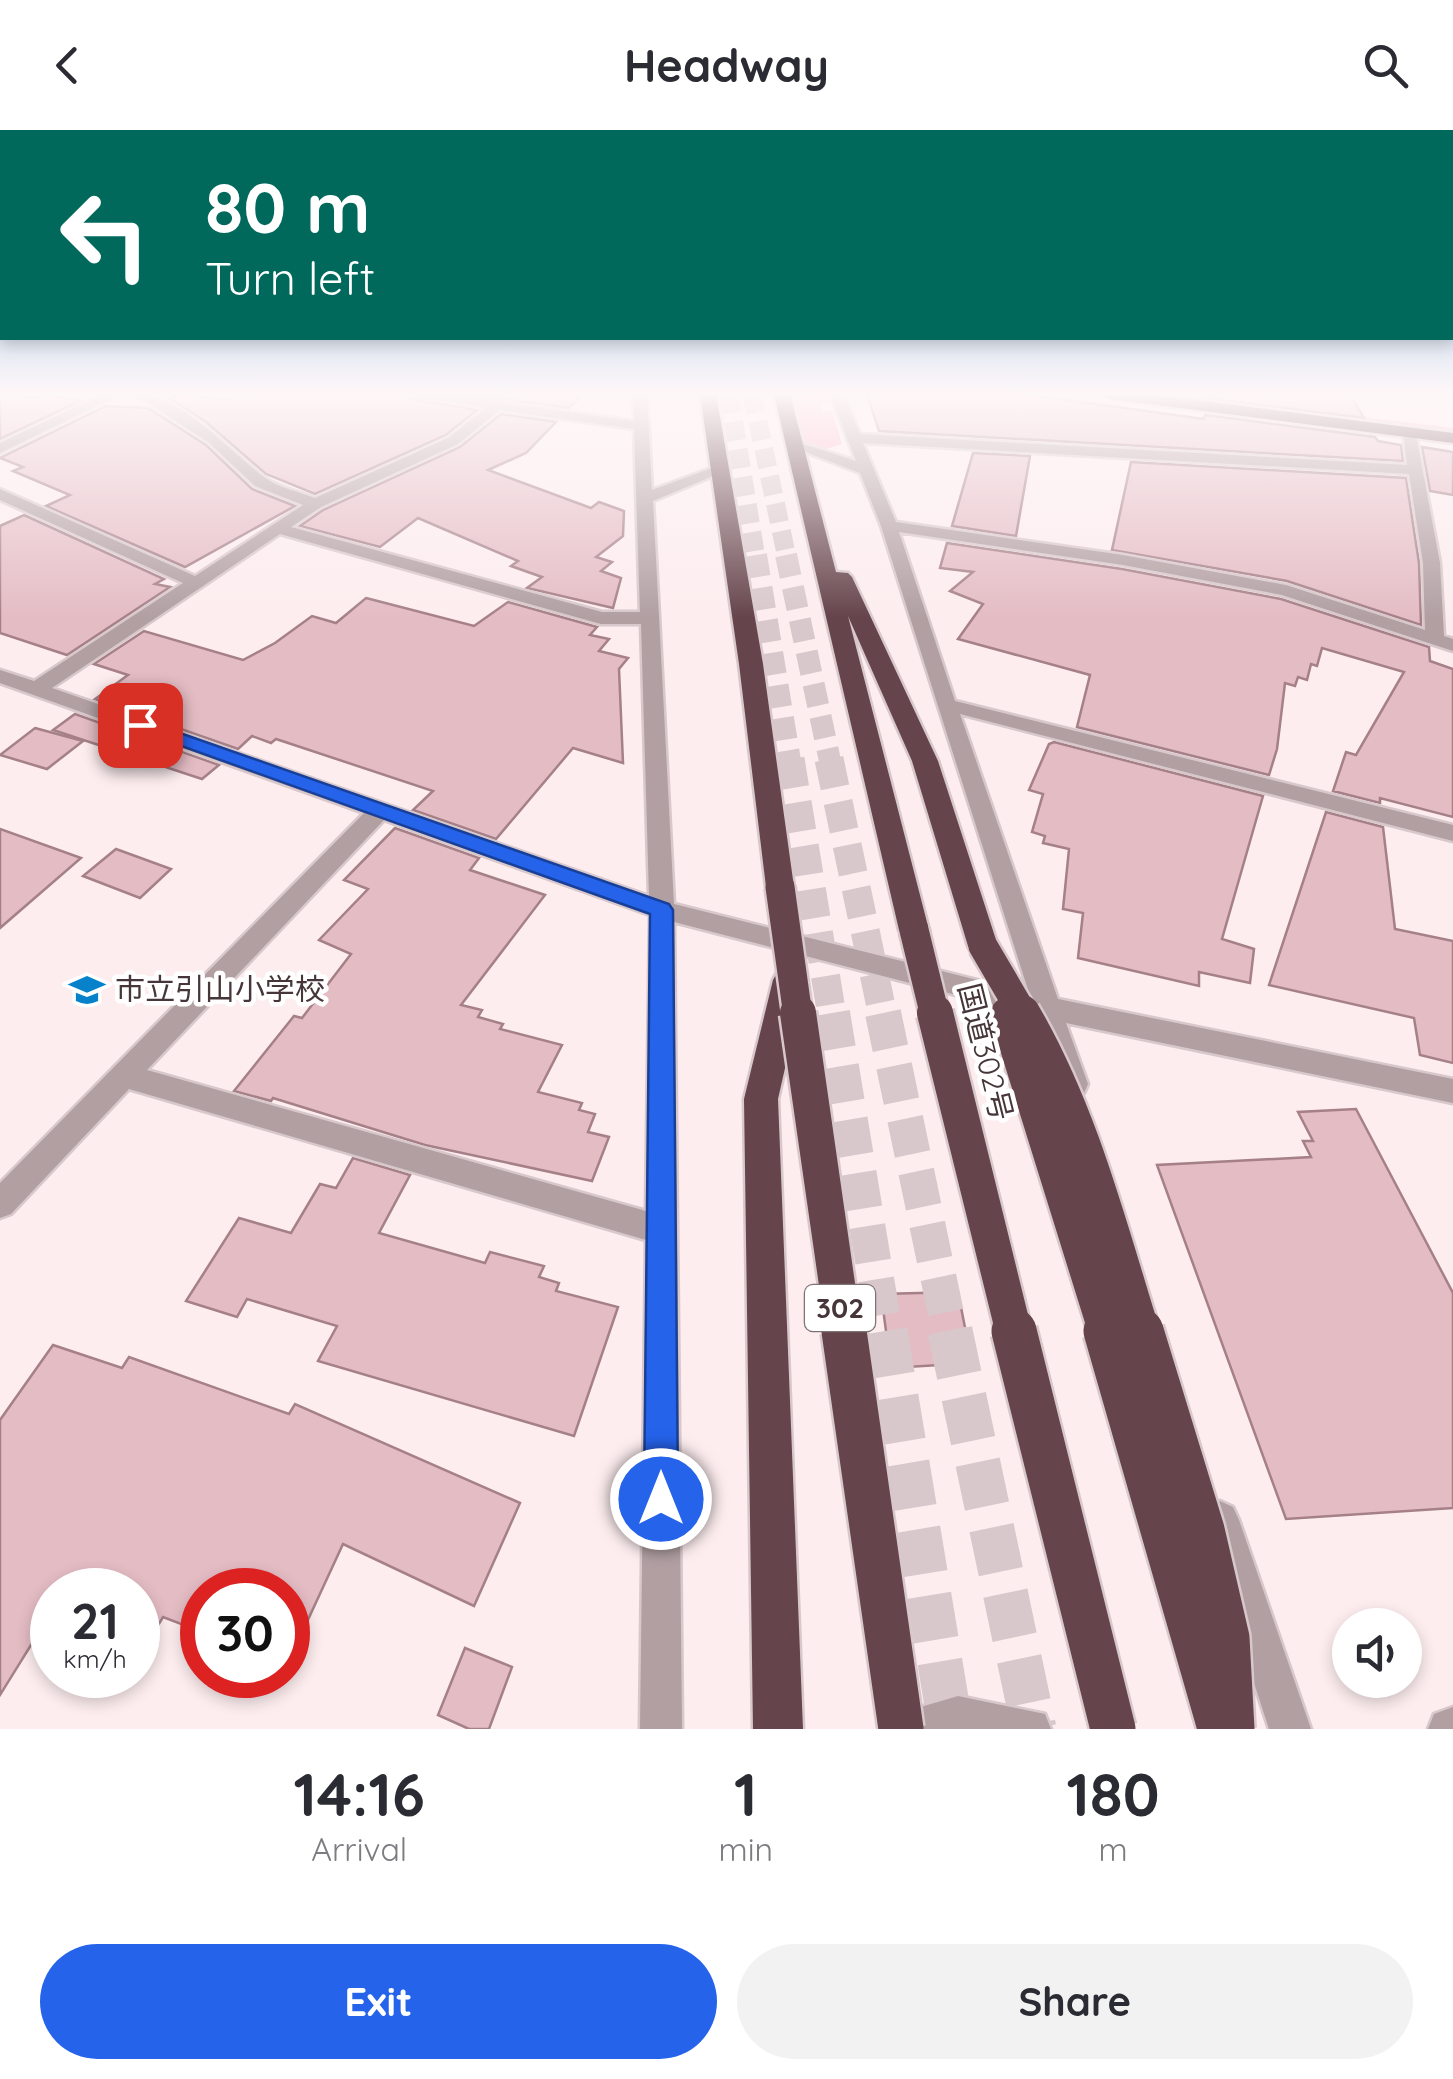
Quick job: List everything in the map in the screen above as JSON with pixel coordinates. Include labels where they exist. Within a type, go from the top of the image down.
[{"type":"highway","name":"302","points":[[722,469],[901,1729]]},
{"type":"highway","name":"国道302号","points":[[800,469],[1113,1729]]},
{"type":"highway","points":[[812,520],[924,761],[1022,1055],[1118,1370],[1220,1729]]},
{"type":"highway","points":[[983,946],[1049,1059],[1086,1151],[1202,1530],[1227,1638],[1232,1729]]},
{"type":"highway","points":[[778,1729],[761,1099],[791,970]]},
{"type":"street","points":[[246,469],[262,483],[315,504]]},
{"type":"street","points":[[38,688],[276,528],[315,504],[392,469]]},
{"type":"street","points":[[643,469],[662,910],[661,1729]]},
{"type":"street","points":[[644,499],[722,469]]},
{"type":"street","points":[[864,469],[889,526],[994,856],[1290,1729]]},
{"type":"street","points":[[1390,469],[1414,470],[1426,524],[1436,623],[1444,643]]},
{"type":"street","points":[[0,494],[197,583]]},
{"type":"street","points":[[889,526],[1123,560],[1286,590],[1444,643]]},
{"type":"street","points":[[276,528],[601,618],[649,618]]},
{"type":"street","points":[[0,676],[662,910],[1048,1008],[1453,1091]]},
{"type":"street","points":[[948,704],[1453,833]]},
{"type":"street","points":[[0,1204],[380,810]]},
{"type":"street","points":[[125,1076],[661,1230]]},
{"type":"street","points":[[912,1729],[958,1717],[1030,1729]]},
{"type":"building","points":[[231,469],[252,489],[295,506],[185,567],[46,506],[70,495],[13,471]]},
{"type":"building","points":[[260,469],[371,469],[315,494]]},
{"type":"building","points":[[413,469],[491,469],[488,470],[591,508],[599,502],[624,511],[623,536],[596,557],[612,562],[601,571],[621,578],[613,608],[527,588],[542,577],[511,566],[518,561],[418,518],[380,547],[300,526],[323,510]]},
{"type":"building","points":[[969,469],[1028,469],[1016,536],[952,526]]},
{"type":"building","points":[[1130,469],[1245,469],[1406,478],[1419,563],[1421,625],[1287,581],[1112,550]]},
{"type":"building","points":[[1426,469],[1453,469],[1453,495],[1430,491]]},
{"type":"building","points":[[24,515],[164,579],[155,584],[170,587],[67,655],[0,633],[0,526]]},
{"type":"building","points":[[947,543],[1122,569],[1281,599],[1429,647],[1430,661],[1453,669],[1453,817],[1380,798],[1380,803],[1333,791],[1346,752],[1356,755],[1404,672],[1322,648],[1317,666],[1311,664],[1307,680],[1298,677],[1295,686],[1285,683],[1277,749],[1269,775],[1077,727],[1090,675],[958,639],[983,604],[950,591],[973,572],[940,568]]},
{"type":"building","points":[[366,598],[474,626],[508,602],[597,627],[590,635],[609,639],[599,651],[628,658],[619,669],[623,763],[573,748],[496,839],[413,810],[433,791],[276,739],[271,743],[252,736],[238,749],[95,699],[128,675],[94,664],[144,631],[243,660],[312,616],[336,623]]},
{"type":"building","points":[[75,714],[219,765],[202,779],[53,730]]},
{"type":"building","points":[[35,728],[83,741],[47,769],[0,755]]},
{"type":"building","points":[[1054,742],[1263,796],[1222,939],[1254,949],[1250,983],[1199,972],[1199,986],[1078,958],[1083,913],[1063,909],[1069,849],[1043,843],[1045,836],[1032,832],[1043,794],[1029,790],[1049,744]]},
{"type":"building","points":[[1326,812],[1383,827],[1395,929],[1453,941],[1453,1063],[1420,1055],[1414,1018],[1269,985]]},
{"type":"building","points":[[395,828],[479,858],[470,870],[545,895],[461,1005],[482,1010],[478,1017],[503,1024],[500,1029],[562,1045],[538,1092],[582,1103],[579,1110],[595,1114],[588,1132],[609,1137],[592,1181],[425,1145],[273,1098],[271,1101],[234,1091],[294,1016],[302,1018],[351,954],[319,940],[368,889],[344,880]]},
{"type":"building","points":[[0,829],[81,858],[0,928]]},
{"type":"building","points":[[116,849],[171,869],[140,898],[83,876]]},
{"type":"building","points":[[1356,1109],[1453,1293],[1453,1508],[1286,1519],[1157,1165],[1311,1157],[1303,1141],[1313,1141],[1298,1112]]},
{"type":"building","points":[[353,1158],[410,1175],[379,1233],[485,1263],[490,1252],[544,1266],[539,1277],[559,1283],[556,1291],[618,1307],[574,1436],[318,1361],[337,1326],[247,1299],[237,1317],[186,1301],[239,1218],[291,1233],[320,1184],[336,1188]]},
{"type":"building","points":[[958,1292],[972,1363],[891,1368],[881,1294]]},
{"type":"building","points":[[53,1345],[122,1368],[129,1357],[289,1414],[295,1404],[520,1503],[474,1606],[343,1544],[310,1615],[310,1568],[180,1568],[180,1624],[163,1617],[160,1622],[160,1568],[30,1568],[30,1647],[0,1695],[0,1420]]},
{"type":"building","points":[[465,1648],[512,1667],[489,1729],[469,1729],[438,1715]]},
{"type":"tunnel","points":[[741,469],[756,558]]},
{"type":"tunnel","points":[[768,469],[787,558]]},
{"type":"tunnel","points":[[756,555],[790,761]]},
{"type":"tunnel","points":[[786,555],[830,761]]},
{"type":"tunnel","points":[[790,759],[832,1016]]},
{"type":"tunnel","points":[[829,759],[883,1016]]},
{"type":"tunnel","points":[[832,1013],[885,1333]]},
{"type":"tunnel","points":[[883,1013],[950,1333]]},
{"type":"tunnel","points":[[885,1331],[951,1729]]},
{"type":"tunnel","points":[[950,1331],[1034,1729]]},
{"type":"place","name":"市立引山小学校","points":[[87,990]]},
{"type":"route","points":[[140,725],[662,910],[661,1499]]}]
